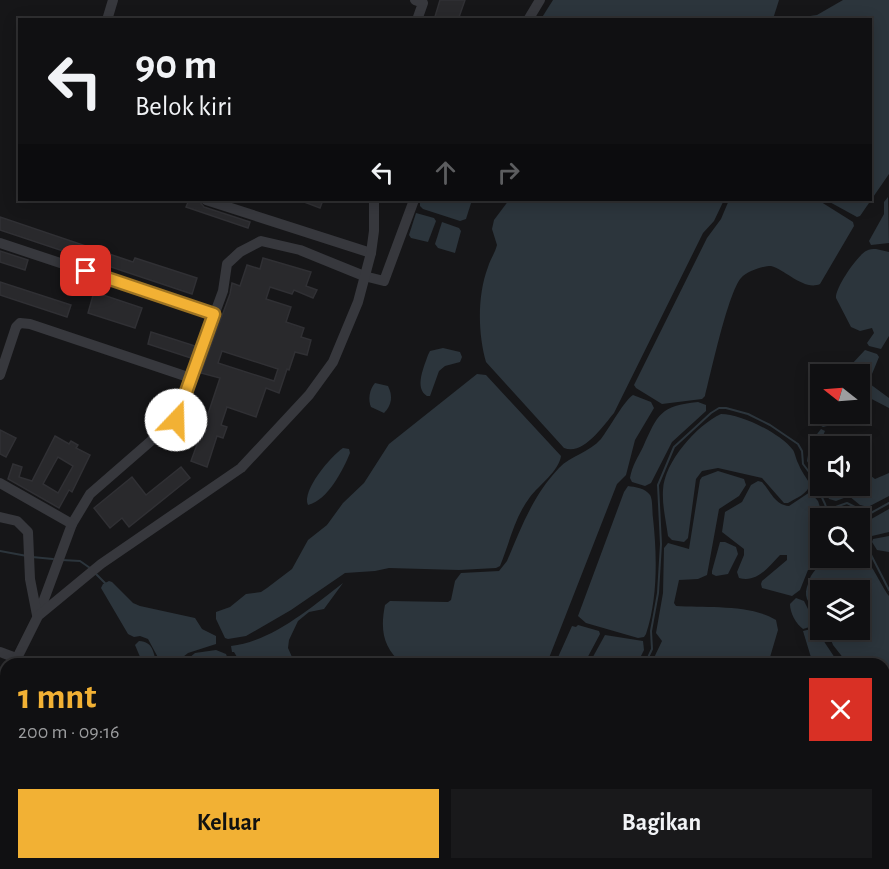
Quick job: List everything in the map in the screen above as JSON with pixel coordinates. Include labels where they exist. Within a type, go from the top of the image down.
[{"type":"street","points":[[108,18],[113,0]]},
{"type":"street","points":[[529,18],[540,0]]},
{"type":"street","points":[[417,18],[421,1]]},
{"type":"street","points":[[209,201],[371,254]]},
{"type":"street","points":[[38,616],[101,564],[241,468],[302,403],[333,362],[358,302],[371,254],[374,201]]},
{"type":"street","points":[[17,658],[38,616],[70,529],[90,494],[176,420],[223,291],[227,264],[240,252],[261,241],[300,250],[364,276],[384,281],[414,201]]},
{"type":"street","points":[[0,243],[214,314]]},
{"type":"street","points":[[0,375],[16,327],[20,323],[30,324],[191,378]]},
{"type":"street","points":[[0,483],[70,529]]},
{"type":"street","points":[[0,517],[17,521],[28,532],[30,579],[38,616]]},
{"type":"shaded area","points":[[553,0],[779,0],[773,18],[542,18]]},
{"type":"shaded area","points":[[843,0],[889,0],[889,174],[872,199],[872,18],[802,18],[817,15]]},
{"type":"shaded area","points":[[888,197],[889,243],[871,245],[869,241],[884,214],[884,202]]},
{"type":"shaded area","points":[[420,201],[472,201],[466,219],[460,221],[420,206]]},
{"type":"shaded area","points":[[508,201],[724,201],[714,221],[703,233],[614,413],[592,438],[578,448],[564,448],[486,362],[481,339],[480,302],[484,278],[497,245],[492,229],[494,220]]},
{"type":"shaded area","points":[[729,201],[820,201],[853,222],[854,226],[820,284],[808,285],[771,266],[755,269],[744,275],[736,286],[725,316],[705,396],[702,399],[662,404],[634,385],[707,238],[721,219]]},
{"type":"shaded area","points":[[828,201],[870,201],[857,217]]},
{"type":"shaded area","points":[[416,213],[434,218],[436,221],[428,242],[411,238],[409,235]]},
{"type":"shaded area","points":[[442,222],[459,228],[461,231],[455,253],[438,248],[435,244]]},
{"type":"shaded area","points":[[876,249],[889,252],[889,336],[881,349],[869,346],[867,343],[874,333],[872,328],[860,331],[851,327],[836,298],[843,280],[857,259],[866,251]]},
{"type":"shaded area","points":[[443,348],[460,352],[462,357],[460,362],[445,366],[439,371],[430,396],[427,396],[421,388],[424,365],[430,351]]},
{"type":"shaded area","points":[[865,350],[879,357],[870,384],[870,364],[852,364]]},
{"type":"shaded area","points":[[477,374],[486,375],[561,456],[557,467],[525,505],[516,522],[500,566],[459,570],[389,568],[345,573],[291,610],[246,636],[225,638],[216,619],[216,612],[230,607],[246,594],[261,592],[292,569],[308,540],[327,525],[343,503],[364,483],[389,444]]},
{"type":"shaded area","points":[[375,383],[388,386],[390,390],[390,404],[384,413],[371,407],[370,404],[370,392]]},
{"type":"shaded area","points":[[870,384],[889,398],[889,408],[870,398]]},
{"type":"shaded area","points":[[633,395],[651,402],[654,408],[635,440],[626,475],[617,484],[549,658],[396,658],[387,645],[383,630],[385,605],[390,601],[448,602],[451,600],[455,581],[461,573],[499,571],[507,561],[523,524],[550,478],[569,460],[601,439]]},
{"type":"shaded area","points":[[698,402],[706,405],[706,411],[672,442],[651,483],[645,486],[632,482],[630,478],[634,466],[657,419],[675,406]]},
{"type":"shaded area","points":[[721,414],[739,417],[770,431],[793,450],[810,484],[801,495],[784,503],[762,478],[718,468],[702,471],[696,479],[688,538],[684,542],[672,540],[668,536],[664,507],[665,479],[683,446],[692,435]]},
{"type":"shaded area","points":[[821,429],[825,431],[823,436],[816,436]]},
{"type":"shaded area","points":[[810,443],[810,466],[807,461]]},
{"type":"shaded area","points":[[343,448],[349,449],[350,453],[339,476],[322,497],[308,505],[307,499],[313,483],[331,458]]},
{"type":"shaded area","points":[[718,471],[744,479],[746,485],[739,496],[719,509],[707,575],[698,579],[679,580],[674,603],[676,606],[754,611],[776,620],[778,630],[770,658],[654,658],[662,641],[656,633],[663,593],[664,548],[668,543],[689,549],[702,477]]},
{"type":"shaded area","points":[[889,473],[889,496],[868,507],[860,505],[849,496],[870,496],[870,475],[875,479]]},
{"type":"shaded area","points":[[758,481],[762,482],[777,501],[784,505],[789,506],[810,492],[810,496],[814,496],[818,501],[820,508],[810,508],[810,565],[800,590],[792,596],[762,588],[761,584],[787,560],[787,555],[780,555],[757,576],[739,578],[737,572],[744,549],[722,532],[725,512],[742,502],[751,485]]},
{"type":"shaded area","points":[[628,486],[643,489],[650,495],[656,561],[650,620],[644,637],[638,638],[586,623],[578,616]]},
{"type":"shaded area","points":[[828,496],[849,496],[836,501],[829,499]]},
{"type":"shaded area","points":[[889,509],[889,532],[870,535],[870,520]]},
{"type":"shaded area","points":[[889,536],[889,552],[877,550],[872,542],[873,539]]},
{"type":"shaded area","points":[[720,542],[736,547],[738,554],[728,574],[716,576],[712,574],[712,571]]},
{"type":"shaded area","points":[[870,565],[889,596],[889,658],[843,658],[831,640],[870,640],[870,580],[810,580],[810,604],[806,595],[807,588],[811,576],[818,568],[870,568]]},
{"type":"shaded area","points":[[112,582],[133,603],[140,606],[195,618],[202,629],[216,636],[216,644],[188,653],[182,658],[158,658],[148,639],[128,634],[101,588],[103,584]]},
{"type":"shaded area","points":[[343,583],[324,609],[309,612],[298,621],[289,640],[288,648],[292,658],[236,658],[232,652],[231,646],[261,638],[304,612]]},
{"type":"shaded area","points":[[796,598],[804,601],[810,613],[810,627],[803,629],[796,621],[790,604]]},
{"type":"shaded area","points":[[578,625],[599,631],[600,634],[587,658],[558,658],[572,626]]},
{"type":"shaded area","points":[[810,629],[810,640],[824,640],[835,658],[811,658],[803,631]]},
{"type":"shaded area","points":[[605,635],[643,641],[644,650],[640,658],[592,658]]},
{"type":"shaded area","points":[[139,641],[148,643],[156,658],[140,658],[135,645]]},
{"type":"shaded area","points":[[216,650],[226,654],[228,658],[189,658],[195,653]]},
{"type":"building","points":[[440,0],[465,0],[459,18],[435,18]]},
{"type":"building","points":[[189,201],[199,201],[204,207],[250,222],[248,228],[186,207]]},
{"type":"building","points":[[302,201],[323,201],[320,208]]},
{"type":"building","points":[[0,217],[133,262],[135,258],[197,278],[192,294],[0,230]]},
{"type":"building","points":[[0,251],[28,260],[25,270],[0,262]]},
{"type":"building","points":[[263,258],[311,272],[306,286],[317,290],[313,298],[294,290],[292,294],[270,287],[266,299],[291,307],[286,322],[304,328],[301,337],[311,340],[307,355],[295,352],[279,393],[266,388],[256,417],[227,407],[221,425],[227,427],[223,438],[217,436],[207,467],[191,461],[202,431],[195,429],[199,418],[206,420],[220,378],[201,373],[232,283],[240,286],[247,265],[260,269]],"holes":[[[222,351],[278,369],[274,381],[218,363]]]},
{"type":"building","points":[[0,282],[71,305],[67,317],[0,295]]},
{"type":"building","points":[[94,292],[142,308],[135,328],[88,313]]},
{"type":"building","points":[[151,332],[195,346],[191,358],[148,344]]},
{"type":"building","points":[[0,430],[16,438],[6,457],[0,454]]},
{"type":"building","points":[[55,436],[69,444],[71,441],[78,445],[76,448],[90,455],[72,492],[69,490],[59,508],[8,479],[13,464],[22,467],[19,477],[32,481]],"holes":[[[58,457],[73,466],[58,493],[43,484]]]},
{"type":"building","points":[[181,467],[190,478],[129,527],[122,518],[110,528],[94,508],[132,477],[146,495]]},
{"type":"waterway","points":[[648,658],[652,649],[651,631],[658,593],[661,544],[658,485],[674,447],[711,413],[719,408],[726,408],[748,414],[770,425],[798,444],[802,451],[803,464],[812,476],[826,508]]},
{"type":"waterway","points":[[833,508],[847,503],[857,508]]},
{"type":"waterway","points":[[870,513],[889,503]]},
{"type":"waterway","points":[[0,551],[27,556]]},
{"type":"waterway","points":[[870,553],[889,590]]},
{"type":"waterway","points":[[32,557],[53,559]]},
{"type":"waterway","points":[[62,560],[80,561],[90,568]]},
{"type":"waterway","points":[[96,574],[105,583]]},
{"type":"route","points":[[86,271],[214,314],[176,420]]}]
